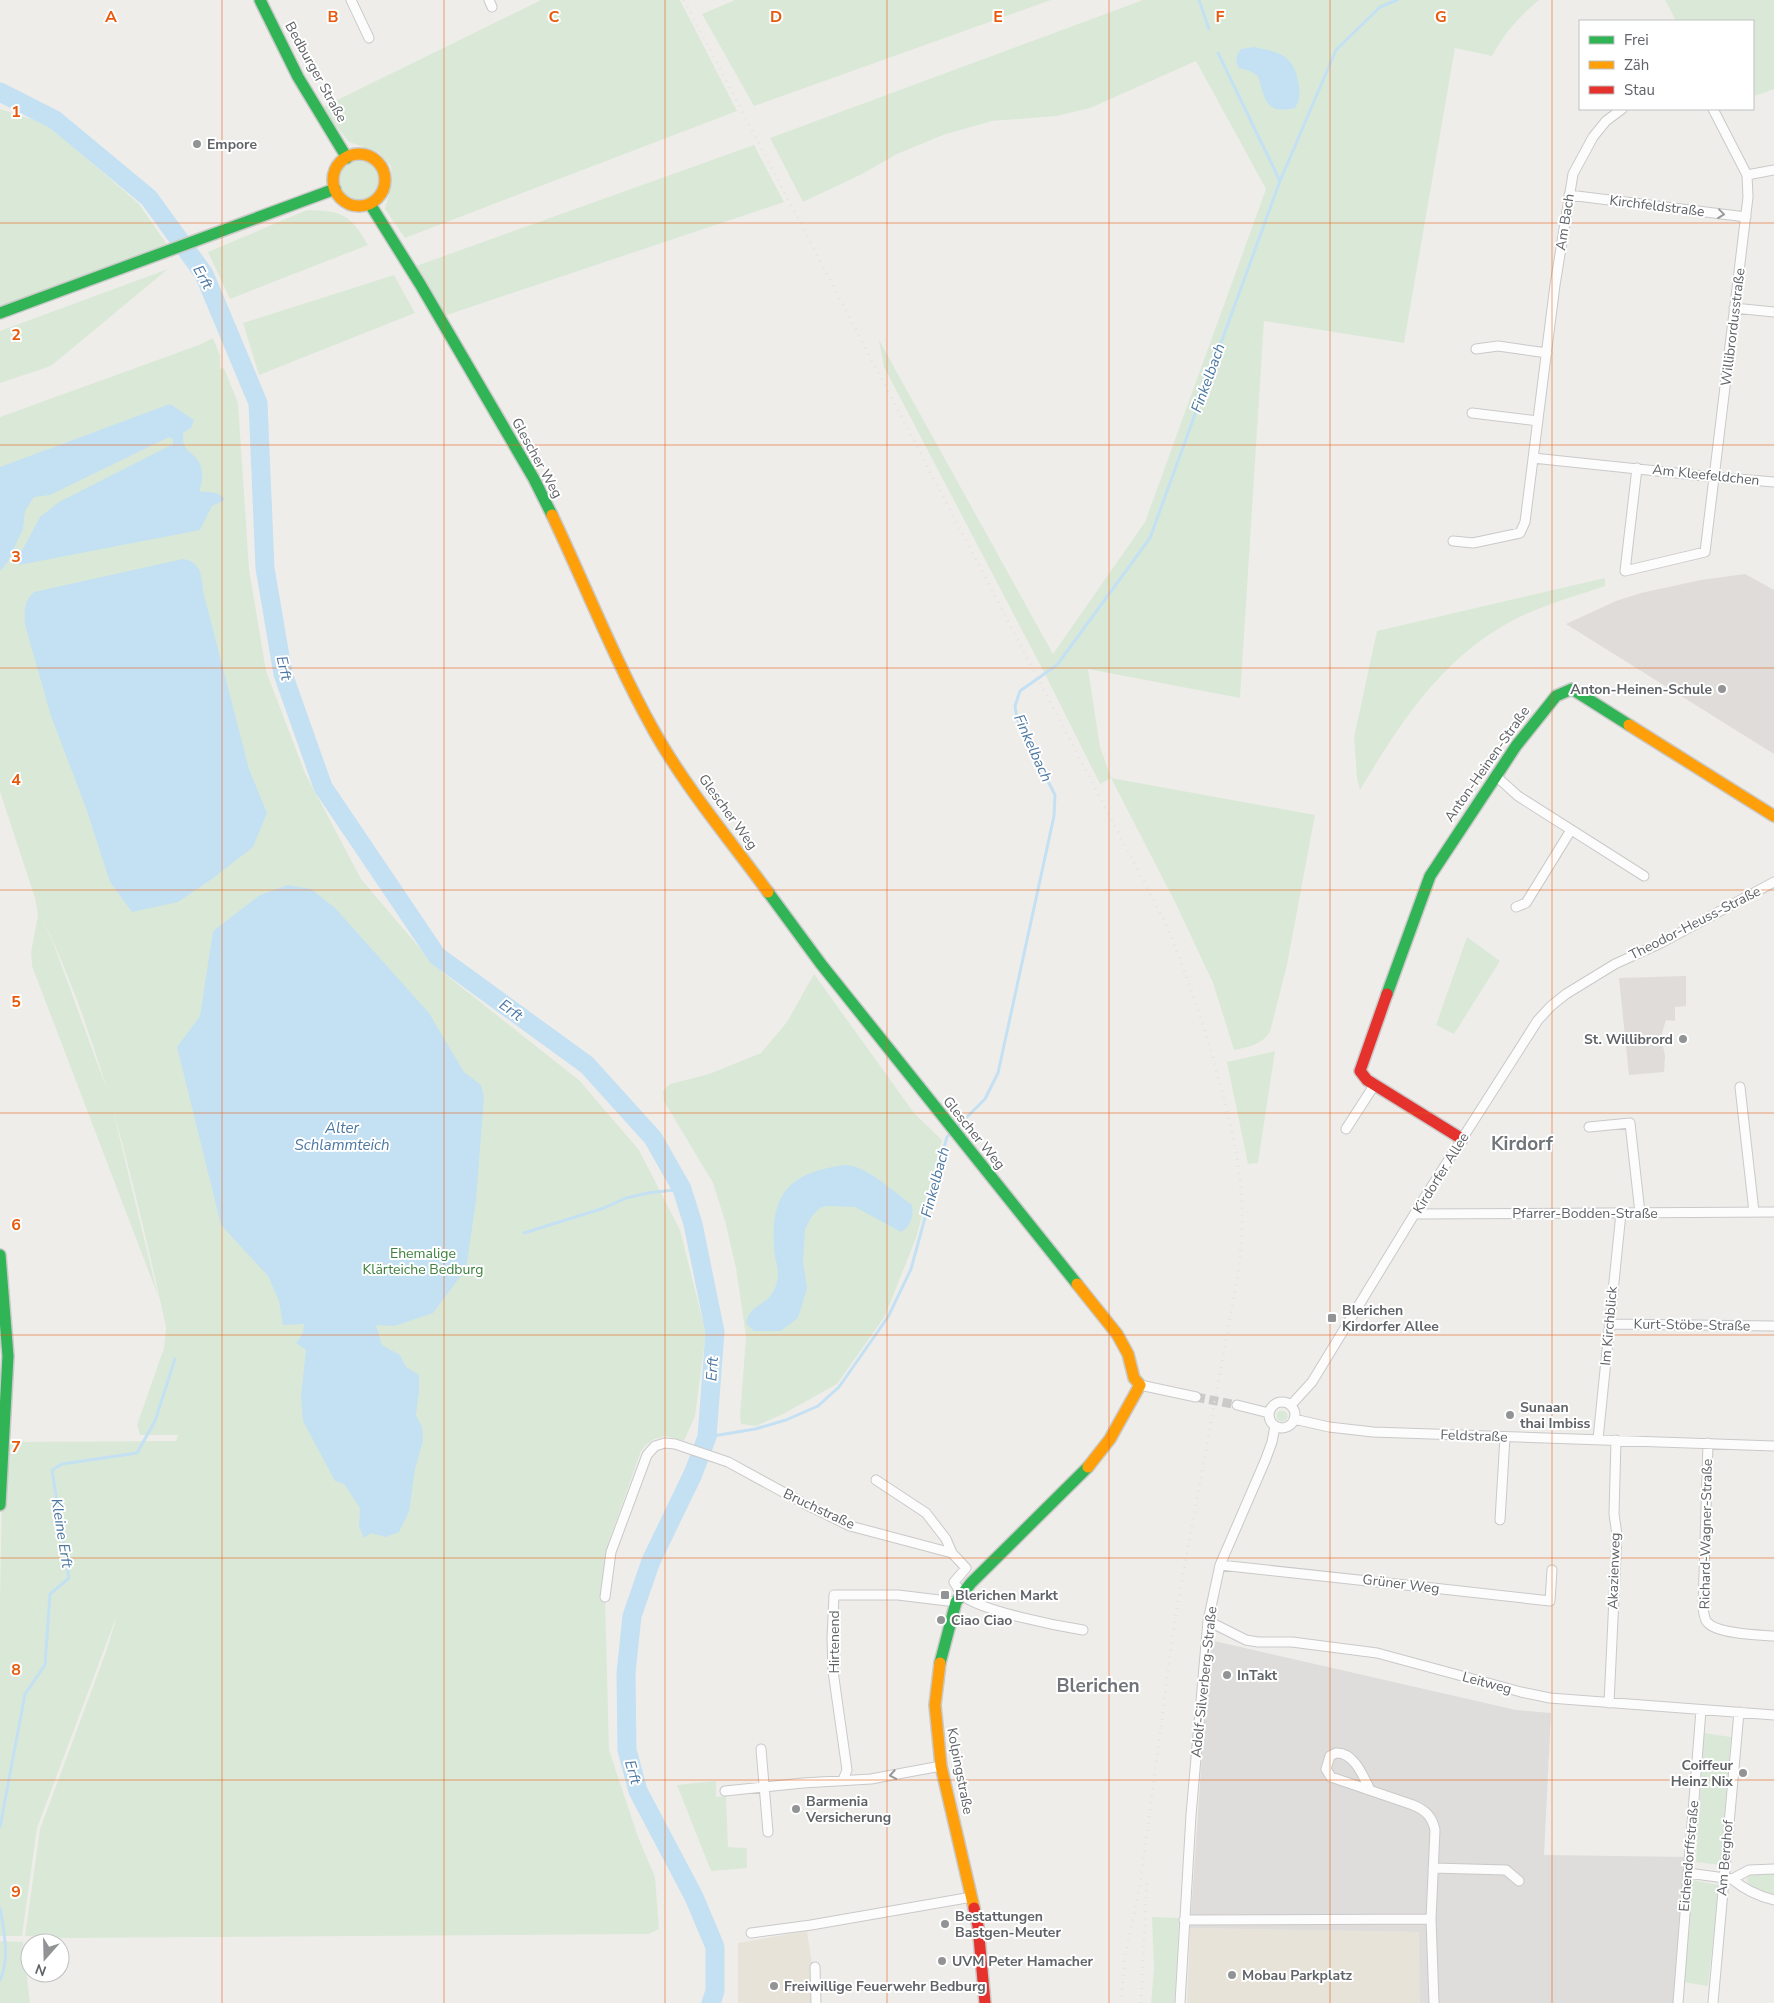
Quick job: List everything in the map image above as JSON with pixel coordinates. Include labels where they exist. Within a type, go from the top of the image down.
[{"type":"street","points":[[351,0],[369,38]]},
{"type":"street","name":"Bedburger Straße","points":[[262,1],[298,77],[347,158]]},
{"type":"street","name":"Am Bach","points":[[1453,541],[1474,543],[1520,533],[1525,522],[1573,174],[1593,137],[1606,121],[1621,110]]},
{"type":"street","name":"Willibrordusstraße","points":[[1705,552],[1748,197],[1747,175],[1714,110]]},
{"type":"street","points":[[362,155],[370,157],[382,169],[384,187],[376,200],[370,204],[352,205],[338,196],[335,189],[334,173],[341,162],[347,158],[362,155]]},
{"type":"street","points":[[1747,175],[1774,170]]},
{"type":"street","points":[[0,313],[335,189]]},
{"type":"street","name":"Kirchfeldstraße","points":[[1569,195],[1746,217]]},
{"type":"street","name":"Glescher Weg","points":[[370,204],[420,284],[534,479],[628,682],[673,761],[816,957],[1116,1334],[1128,1354],[1134,1378],[1140,1385]]},
{"type":"street","points":[[1734,308],[1774,312]]},
{"type":"street","points":[[1476,349],[1498,346],[1547,353]]},
{"type":"street","points":[[1472,413],[1538,421]]},
{"type":"street","name":"Am Kleefeldchen","points":[[1534,458],[1774,482]]},
{"type":"street","name":"Am Kleefeldchen","points":[[1637,468],[1625,571],[1705,552]]},
{"type":"street","name":"Anton-Heinen-Straße","points":[[1462,1140],[1367,1080],[1360,1071],[1361,1064],[1430,876],[1445,850],[1497,777],[1516,746],[1556,696],[1572,689],[1774,816]]},
{"type":"street","points":[[1497,777],[1518,796],[1644,876]]},
{"type":"street","points":[[1516,907],[1526,903],[1572,830]]},
{"type":"street","name":"Theodor-Heuss-Straße","points":[[1615,964],[1661,943],[1774,882]]},
{"type":"street","name":"Kirdorfer Allee","points":[[1291,1406],[1312,1382],[1415,1214],[1538,1020],[1566,994],[1615,964]]},
{"type":"street","points":[[1346,1129],[1375,1084]]},
{"type":"street","points":[[1740,1087],[1754,1212]]},
{"type":"street","points":[[1589,1128],[1630,1123],[1640,1213]]},
{"type":"street","name":"Pfarrer-Bodden-Straße","points":[[1415,1214],[1774,1212]]},
{"type":"street","name":"Im Kirchblick","points":[[1598,1439],[1621,1213]]},
{"type":"street","points":[[0,1255],[8,1356],[0,1505]]},
{"type":"street","name":"Kurt-Stöbe-Straße","points":[[1609,1324],[1774,1326]]},
{"type":"street","points":[[959,1598],[1086,1470],[1110,1439],[1140,1385],[1196,1397]]},
{"type":"street","points":[[1279,1402],[1286,1402],[1291,1406],[1294,1410],[1294,1419],[1287,1427],[1275,1426],[1271,1422],[1269,1413],[1271,1407],[1279,1402]]},
{"type":"street","points":[[1237,1405],[1269,1413]]},
{"type":"street","name":"Feldstraße","points":[[1294,1419],[1329,1427],[1373,1432],[1774,1446]]},
{"type":"street","name":"Adolf-Silverberg-Straße","points":[[1180,2003],[1191,1815],[1208,1621],[1220,1565],[1272,1442],[1275,1426]]},
{"type":"street","points":[[1500,1520],[1505,1437]]},
{"type":"street","name":"Akazienweg","points":[[1609,1703],[1616,1535],[1614,1514],[1616,1440]]},
{"type":"street","name":"Bruchstraße","points":[[605,1597],[611,1552],[647,1455],[655,1446],[664,1443],[675,1444],[721,1460],[850,1526],[952,1553]]},
{"type":"street","name":"Richard-Wagner-Straße","points":[[1708,1443],[1703,1608],[1708,1624],[1722,1630],[1774,1636]]},
{"type":"street","points":[[876,1480],[926,1513],[946,1539],[952,1553],[966,1568],[954,1582],[959,1598]]},
{"type":"street","name":"Grüner Weg","points":[[1220,1565],[1336,1576],[1395,1585],[1550,1601],[1552,1570]]},
{"type":"street","name":"Hirtenend","points":[[843,1780],[847,1770],[833,1671],[834,1595],[898,1595],[959,1598]]},
{"type":"street","points":[[959,1598],[1022,1617],[1083,1630]]},
{"type":"street","name":"Kolpingstraße","points":[[959,1598],[939,1668],[935,1704],[936,1736],[941,1766],[978,1926],[984,2003]]},
{"type":"street","name":"Leitweg","points":[[1208,1621],[1246,1640],[1292,1642],[1377,1653],[1550,1698],[1774,1715]]},
{"type":"street","name":"Eichendorffstraße","points":[[1678,2003],[1701,1710]]},
{"type":"street","name":"Am Berghof","points":[[1713,2003],[1728,1879],[1739,1712]]},
{"type":"street","points":[[761,1749],[768,1832]]},
{"type":"street","points":[[1370,1790],[1357,1765],[1347,1755],[1336,1753],[1330,1756],[1326,1769],[1331,1777],[1425,1810],[1433,1822],[1431,1919],[1434,2003]]},
{"type":"street","points":[[725,1791],[843,1780],[871,1780],[941,1766]]},
{"type":"street","points":[[1433,1868],[1506,1870],[1519,1881]]},
{"type":"street","points":[[1728,1879],[1749,1870],[1774,1869]]},
{"type":"street","points":[[1688,1873],[1728,1879],[1759,1896],[1774,1900]]},
{"type":"street","points":[[751,1933],[811,1925],[972,1897]]},
{"type":"street","points":[[1184,1920],[1431,1919]]},
{"type":"street","points":[[814,1967],[816,2003]]},
{"type":"shaded area","name":"Anton-Heinen-Schule","points":[[1745,574],[1774,590],[1774,754],[1566,624],[1616,601],[1641,593],[1701,580]]},
{"type":"shaded area","points":[[1686,976],[1686,1006],[1675,1007],[1675,1021],[1666,1020],[1661,1036],[1665,1056],[1664,1072],[1629,1075],[1619,978]]},
{"type":"shaded area","points":[[1210,1640],[1516,1710],[1551,1713],[1544,1855],[1689,1857],[1675,2003],[1420,2003],[1419,1932],[1190,1928]]},
{"type":"shaded area","points":[[1190,1928],[1420,1932],[1420,2003],[1187,2003]]},
{"type":"shaded area","points":[[807,1931],[818,2003],[738,2003],[738,1943]]},
{"type":"green space","points":[[541,0],[680,0],[737,111],[405,238],[385,209],[392,181],[391,166],[378,152],[349,142],[321,108]]},
{"type":"green space","points":[[735,0],[1051,0],[754,106],[702,14]]},
{"type":"green space","points":[[1143,0],[1539,0],[1512,26],[1492,56],[1455,48],[1404,343],[1264,321],[1240,698],[1088,669],[1100,747],[1111,778],[1100,784],[1044,672],[884,367],[879,340],[1053,654],[1145,522],[1266,189],[1196,61],[1090,108],[1057,116],[992,121],[943,135],[897,154],[862,174],[803,202],[770,138]]},
{"type":"green space","points":[[1665,0],[1774,0],[1774,89],[1755,96],[1754,20],[1675,20]]},
{"type":"green space","points":[[0,109],[47,124],[139,204],[168,246],[0,308]]},
{"type":"green space","points":[[754,145],[784,202],[444,316],[416,266]]},
{"type":"green space","points":[[359,161],[373,167],[379,181],[373,195],[359,201],[345,195],[339,181],[345,167]]},
{"type":"green space","points":[[307,210],[337,213],[344,216],[356,227],[368,245],[230,299],[208,252]]},
{"type":"green space","points":[[168,269],[51,366],[0,383],[0,331]]},
{"type":"green space","points":[[394,275],[415,313],[259,375],[243,323]]},
{"type":"green space","name":"Ehemalige Klärteiche Bedburg","points":[[213,338],[220,356],[220,369],[224,368],[238,403],[249,569],[266,671],[305,773],[361,879],[436,967],[580,1081],[639,1150],[680,1230],[706,1333],[695,1416],[684,1441],[666,1436],[654,1439],[641,1451],[608,1544],[611,1552],[605,1597],[609,1750],[638,1837],[655,1877],[659,1929],[649,1934],[70,1938],[70,1933],[25,1933],[40,1829],[107,1649],[117,1615],[37,1828],[22,1933],[20,1933],[20,1936],[0,1936],[0,1598],[3,1442],[176,1441],[178,1435],[140,1435],[137,1425],[164,1348],[166,1327],[113,1111],[158,1296],[32,966],[31,952],[38,915],[35,898],[0,792],[0,417],[199,345]],"holes":[[[41,915],[63,964],[106,1087],[54,945]]]},
{"type":"green space","points":[[1605,578],[1605,586],[1542,607],[1504,625],[1454,663],[1412,710],[1360,790],[1357,778],[1354,737],[1377,631]]},
{"type":"green space","points":[[1111,778],[1315,815],[1287,965],[1270,1032],[1259,1043],[1234,1050],[1213,983],[1177,906]]},
{"type":"green space","points":[[1467,937],[1500,961],[1454,1034],[1436,1025]]},
{"type":"green space","points":[[814,974],[914,1113],[942,1140],[916,1238],[885,1316],[837,1384],[783,1414],[756,1426],[741,1424],[746,1337],[736,1268],[725,1221],[713,1183],[664,1101],[663,1091],[670,1084],[709,1074],[761,1053],[787,1022]]},
{"type":"green space","points":[[1275,1051],[1258,1163],[1248,1164],[1227,1062]]},
{"type":"green space","points":[[1282,1410],[1288,1416],[1282,1422],[1276,1416]]},
{"type":"green space","points":[[1704,1733],[1731,1737],[1720,1865],[1696,1862]]},
{"type":"green space","points":[[716,1781],[716,1797],[726,1796],[728,1847],[747,1848],[747,1868],[711,1871],[677,1785]]},
{"type":"green space","points":[[1774,1872],[1774,1895],[1756,1890],[1748,1882],[1747,1878],[1750,1874]]},
{"type":"green space","points":[[1692,1880],[1719,1885],[1708,1986],[1683,1982]]},
{"type":"green space","points":[[1152,1917],[1179,1918],[1175,2003],[1151,2003],[1154,1969]]},
{"type":"green space","points":[[0,1941],[20,1942],[20,1983],[28,1983],[30,2003],[0,2003]]},
{"type":"water","points":[[1254,47],[1272,51],[1285,57],[1290,62],[1297,76],[1299,86],[1299,98],[1295,108],[1285,110],[1272,107],[1265,99],[1258,76],[1250,71],[1239,68],[1236,58],[1239,51]]},
{"type":"water","points":[[170,404],[194,420],[191,428],[183,433],[183,439],[184,445],[198,460],[202,469],[202,483],[199,491],[217,493],[225,500],[212,506],[200,530],[19,565],[17,560],[40,517],[59,502],[173,444],[173,439],[169,437],[50,495],[34,497],[25,511],[23,529],[7,563],[0,571],[0,467]]},
{"type":"water","points":[[183,559],[190,561],[198,567],[200,572],[204,595],[249,769],[267,813],[253,847],[212,879],[178,902],[132,912],[110,882],[86,808],[51,716],[25,625],[25,607],[28,599],[34,592]]},
{"type":"water","name":"Alter Schlammteich","points":[[288,885],[311,889],[335,908],[429,1013],[464,1072],[481,1085],[484,1097],[476,1201],[466,1269],[433,1313],[395,1326],[376,1325],[382,1345],[400,1355],[406,1367],[419,1375],[416,1415],[422,1427],[423,1441],[415,1469],[409,1512],[399,1532],[386,1537],[371,1533],[364,1538],[359,1526],[360,1508],[344,1484],[335,1481],[303,1421],[301,1396],[306,1350],[296,1343],[303,1333],[304,1324],[283,1325],[279,1301],[268,1276],[221,1225],[177,1047],[200,1016],[213,931],[260,895]]},
{"type":"water","points":[[845,1165],[862,1169],[871,1174],[912,1205],[913,1213],[909,1224],[901,1232],[855,1207],[827,1206],[820,1208],[812,1216],[805,1229],[803,1262],[807,1288],[798,1318],[781,1331],[754,1331],[746,1323],[749,1315],[753,1309],[771,1295],[777,1280],[778,1271],[774,1248],[774,1229],[780,1199],[788,1188],[811,1173]]},
{"type":"waterway","points":[[1199,0],[1209,29]]},
{"type":"waterway","name":"Finkelbach","points":[[957,1127],[985,1099],[998,1073],[1054,816],[1055,795],[1017,719],[1015,706],[1020,691],[1057,665],[1150,538],[1280,181],[1336,50],[1380,7],[1397,0]]},
{"type":"waterway","points":[[1218,53],[1280,181]]},
{"type":"waterway","name":"Erft","points":[[0,92],[55,120],[149,198],[204,274],[258,403],[265,568],[283,674],[323,787],[437,956],[587,1065],[653,1138],[682,1189],[693,1224],[715,1332],[707,1437],[693,1474],[651,1561],[632,1616],[626,1673],[627,1750],[638,1791],[694,1897],[715,1947],[715,1991],[711,2003]]},
{"type":"waterway","name":"Finkelbach","points":[[707,1437],[755,1429],[786,1420],[818,1406],[839,1387],[888,1317],[911,1269],[947,1137],[952,1132]]},
{"type":"waterway","points":[[524,1233],[604,1208],[626,1198],[682,1189]]},
{"type":"waterway","name":"Kleine Erft","points":[[0,1827],[25,1694],[45,1665],[50,1594],[69,1578],[52,1470],[62,1464],[137,1453],[155,1421],[175,1359]]},
{"type":"waterway","name":"Kleine Erft","points":[[0,1908],[5,1954],[5,1963],[0,1980]]},
{"type":"tunnel","points":[[1196,1397],[1237,1405]]},
{"type":"railway","points":[[684,0],[1165,922],[1190,986],[1227,1109],[1238,1165],[1242,1208],[1242,1235],[1237,1280],[1175,1619],[1140,1886],[1125,1955],[1121,2003]]},
{"type":"railway","points":[[1141,2003],[1147,1879]]},
{"type":"traffic: fast","points":[[260,0],[298,77],[347,158]]},
{"type":"traffic: fast","points":[[0,313],[335,189]]},
{"type":"traffic: fast","points":[[370,204],[420,284],[534,479],[552,515]]},
{"type":"traffic: fast","points":[[1387,994],[1430,876],[1516,746],[1556,696],[1572,689],[1629,725]]},
{"type":"traffic: fast","points":[[768,892],[821,964],[1077,1284]]},
{"type":"traffic: fast","points":[[0,1255],[8,1356],[0,1505]]},
{"type":"traffic: fast","points":[[940,1663],[956,1602],[971,1583],[1088,1467]]},
{"type":"traffic: slow","points":[[359,154],[369,156],[377,162],[383,170],[385,180],[383,190],[377,198],[369,204],[359,206],[349,204],[341,198],[335,190],[333,180],[335,170],[341,162],[349,156],[359,154]]},
{"type":"traffic: slow","points":[[552,515],[614,651],[654,731],[694,793],[768,892]]},
{"type":"traffic: slow","points":[[1629,725],[1774,816]]},
{"type":"traffic: slow","points":[[1077,1284],[1117,1334],[1128,1354],[1134,1378],[1140,1385],[1110,1439],[1088,1467]]},
{"type":"traffic: slow","points":[[940,1663],[935,1705],[941,1766],[974,1908]]},
{"type":"traffic: jam","points":[[1387,994],[1360,1071],[1367,1080],[1462,1139]]},
{"type":"traffic: jam","points":[[974,1908],[978,1926],[985,2003]]},
{"type":"place","name":"Empore","points":[[197,144]]},
{"type":"place","name":"Anton-Heinen-Schule","points":[[1722,689]]},
{"type":"place","name":"St. Willibrord","points":[[1683,1039]]},
{"type":"place","name":"Blerichen Kirdorfer Allee","points":[[1332,1318]]},
{"type":"place","name":"Sunaan thai Imbiss","points":[[1510,1415]]},
{"type":"place","name":"Blerichen Markt","points":[[945,1595]]},
{"type":"place","name":"Ciao Ciao","points":[[941,1620]]},
{"type":"place","name":"InTakt","points":[[1227,1675]]},
{"type":"place","name":"Coiffeur Heinz Nix","points":[[1743,1773]]},
{"type":"place","name":"Barmenia Versicherung","points":[[796,1809]]},
{"type":"place","name":"Bestattungen Bastgen-Meuter","points":[[945,1924]]},
{"type":"place","name":"UVM Peter Hamacher","points":[[942,1961]]},
{"type":"place","name":"Mobau Parkplatz","points":[[1232,1975]]},
{"type":"place","name":"Freiwillige Feuerwehr Bedburg","points":[[774,1986]]},
{"type":"district","name":"Kirdorf","points":[[1522,1144]]},
{"type":"district","name":"Blerichen","points":[[1098,1686]]}]
